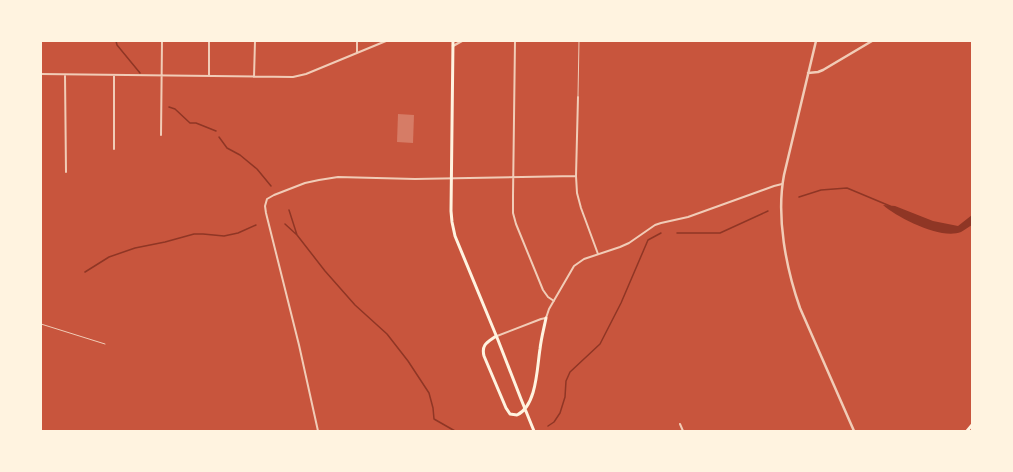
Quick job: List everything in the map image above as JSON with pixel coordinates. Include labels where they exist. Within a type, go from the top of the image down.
[{"type":"main road","points":[[453,41],[451,211],[454,233],[533,430]]},
{"type":"main road","points":[[496,336],[484,345],[483,353],[506,408],[510,414],[517,415],[523,411],[534,392],[546,318]]},
{"type":"main road","points":[[967,431],[972,425]]},
{"type":"street","points":[[161,135],[162,41]]},
{"type":"street","points":[[209,41],[209,76]]},
{"type":"street","points":[[254,77],[255,41]]},
{"type":"street","points":[[357,41],[357,52]]},
{"type":"street","points":[[41,74],[290,77],[306,74],[386,41]]},
{"type":"street","points":[[453,46],[462,41]]},
{"type":"street","points":[[515,41],[513,207],[516,224],[545,294],[554,301]]},
{"type":"street","points":[[816,41],[782,184],[781,204],[784,239],[793,288],[800,308],[854,431]]},
{"type":"street","points":[[808,73],[823,70],[872,41]]},
{"type":"street","points":[[65,75],[66,172]]},
{"type":"street","points":[[114,75],[114,149]]},
{"type":"street","points":[[578,97],[576,176],[578,201],[598,254]]},
{"type":"street","points":[[318,431],[266,213],[265,206],[267,198],[274,194],[306,183],[338,177],[415,179],[576,176]]},
{"type":"street","points":[[496,336],[541,318],[546,318],[549,309],[574,266],[584,259],[629,243],[655,225],[688,217],[782,184]]},
{"type":"street","points":[[680,424],[683,431]]},
{"type":"lane","points":[[578,97],[579,41]]},
{"type":"lane","points":[[41,324],[105,344]]},
{"type":"shaded area","points":[[883,205],[895,206],[933,221],[958,226],[972,215],[972,225],[961,232],[953,234],[942,233],[909,221]]},
{"type":"building","points":[[398,114],[414,115],[413,143],[397,142]]},
{"type":"waterway","points":[[116,41],[117,45],[140,73]]},
{"type":"waterway","points":[[169,107],[175,109],[190,123],[196,123],[216,131]]},
{"type":"waterway","points":[[219,137],[227,148],[240,155],[257,169],[271,186]]},
{"type":"waterway","points":[[799,197],[821,190],[847,188],[890,206]]},
{"type":"waterway","points":[[289,210],[297,235],[325,271],[355,305],[387,334],[408,361],[429,393],[434,419],[455,431]]},
{"type":"waterway","points":[[677,233],[720,233],[768,211]]},
{"type":"waterway","points":[[285,224],[297,235]]},
{"type":"waterway","points":[[85,272],[109,257],[135,248],[194,234],[224,236],[238,233],[256,225]]},
{"type":"waterway","points":[[548,426],[554,422],[560,413],[565,397],[566,381],[570,372],[600,344],[621,303],[648,240],[661,233]]}]
